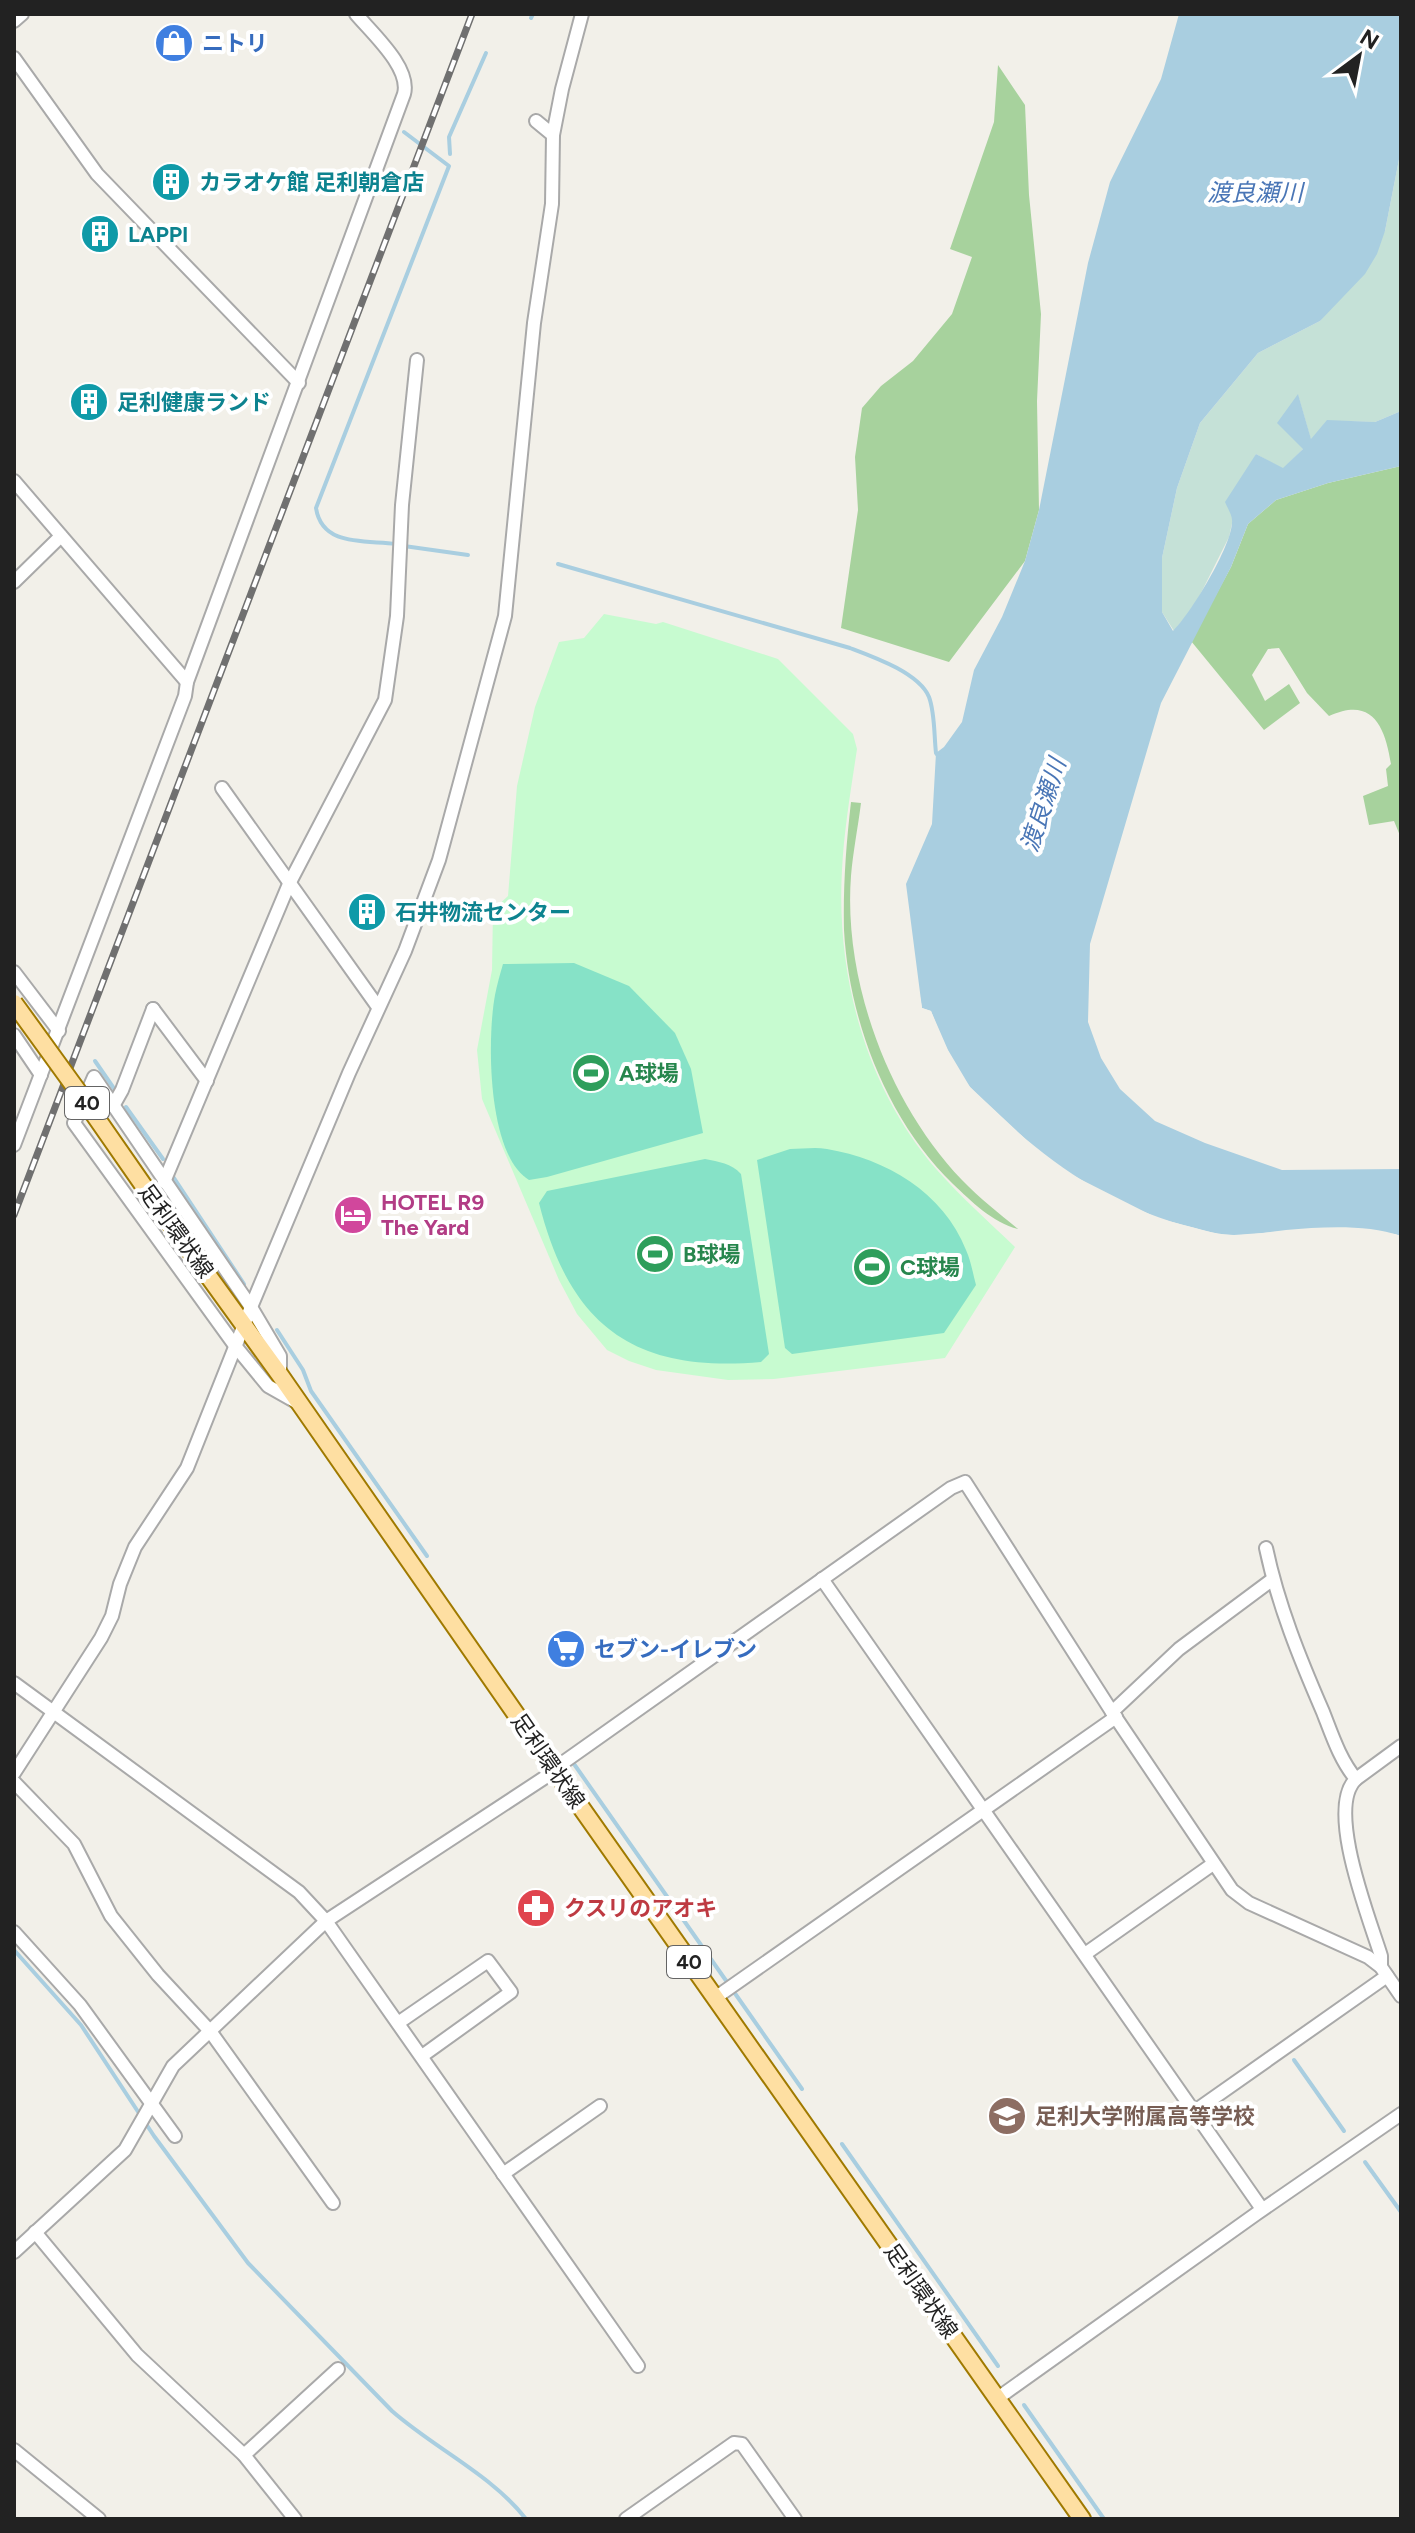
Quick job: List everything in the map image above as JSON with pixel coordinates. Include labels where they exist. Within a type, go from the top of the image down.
[{"type":"main road","name":"足利環状線","points":[[14,1003],[280,1375],[1082,2519]]},
{"type":"street","points":[[14,21],[22,14]]},
{"type":"street","points":[[14,1145],[185,696],[187,682],[407,86],[401,69],[356,14]]},
{"type":"street","points":[[14,1773],[101,1638],[112,1616],[120,1584],[135,1547],[187,1468],[251,1307],[378,1007],[405,951],[439,860],[505,616],[534,323],[552,204],[553,135],[582,14]]},
{"type":"street","points":[[14,58],[97,174],[299,383]]},
{"type":"street","points":[[536,121],[553,135]]},
{"type":"street","points":[[164,1182],[289,884],[385,700],[397,616],[402,505],[417,360]]},
{"type":"street","points":[[14,481],[187,682]]},
{"type":"street","points":[[14,582],[61,536]]},
{"type":"street","points":[[222,788],[378,1007]]},
{"type":"street","points":[[14,972],[59,1031]]},
{"type":"street","points":[[113,1106],[153,1009],[207,1081]]},
{"type":"street","points":[[14,1035],[41,1075]]},
{"type":"street","points":[[280,1375],[280,1356],[251,1307],[94,1077],[74,1123],[236,1347],[268,1386],[298,1403]]},
{"type":"street","points":[[14,2252],[117,2159],[140,2126],[173,2066],[326,1921],[544,1778],[951,1488],[965,1482],[1114,1715],[1213,1864],[1240,1898],[1368,1957],[1384,1971],[1401,1996]]},
{"type":"street","points":[[1266,1548],[1273,1579],[1307,1677],[1339,1751],[1356,1779]]},
{"type":"street","points":[[822,1579],[1262,2209]]},
{"type":"street","points":[[715,1998],[1114,1715],[1179,1649],[1273,1579]]},
{"type":"street","points":[[14,1683],[299,1892],[326,1921],[638,2366]]},
{"type":"street","points":[[1384,1971],[1357,1881],[1347,1834],[1345,1798],[1348,1786],[1401,1746]]},
{"type":"street","points":[[14,1782],[74,1844],[111,1916],[158,1975],[210,2031],[333,2203]]},
{"type":"street","points":[[1085,1954],[1213,1864]]},
{"type":"street","points":[[14,1932],[80,2005],[175,2136]]},
{"type":"street","points":[[398,2023],[488,1961],[511,1992],[422,2056]]},
{"type":"street","points":[[1195,2111],[1384,1971]]},
{"type":"street","points":[[503,2174],[600,2106]]},
{"type":"street","points":[[998,2398],[1262,2209],[1401,2114]]},
{"type":"street","points":[[35,2232],[137,2355],[244,2455],[295,2519]]},
{"type":"street","points":[[244,2455],[338,2369]]},
{"type":"street","points":[[626,2519],[738,2442],[795,2519]]},
{"type":"street","points":[[14,2450],[99,2519]]},
{"type":"green space","points":[[998,65],[1025,105],[1029,195],[1041,314],[1037,401],[1039,510],[1025,561],[949,662],[841,628],[858,510],[855,457],[862,408],[881,386],[913,361],[952,314],[972,257],[950,249],[994,122]]},
{"type":"green space","points":[[1401,466],[1401,838],[1394,821],[1369,825],[1363,796],[1388,786],[1386,769],[1391,764],[1385,738],[1374,719],[1356,710],[1329,716],[1307,693],[1279,648],[1268,649],[1252,675],[1265,701],[1289,684],[1300,703],[1264,730],[1191,641],[1231,567],[1248,524],[1276,500],[1328,483]]},
{"type":"green space","points":[[604,614],[656,624],[663,622],[778,659],[853,734],[857,749],[844,840],[841,910],[844,950],[861,1029],[891,1104],[912,1138],[946,1180],[1015,1247],[945,1358],[774,1379],[728,1380],[656,1370],[607,1350],[577,1314],[559,1280],[482,1099],[477,1050],[492,970],[493,910],[508,896],[517,786],[535,707],[559,642],[584,638]]},
{"type":"green space","points":[[851,802],[861,803],[851,876],[850,916],[863,998],[876,1039],[913,1115],[936,1149],[969,1187],[1018,1229],[983,1211],[930,1158],[891,1100],[876,1067],[863,1033],[847,964],[844,898]]},
{"type":"green space","name":"A球場","points":[[574,963],[629,986],[675,1033],[691,1069],[703,1133],[529,1180],[515,1167],[498,1122],[491,1066],[495,995],[503,964]]},
{"type":"green space","name":"C球場","points":[[790,1149],[827,1149],[870,1161],[910,1182],[943,1211],[966,1250],[976,1285],[944,1333],[792,1354],[785,1348],[757,1160]]},
{"type":"green space","name":"B球場","points":[[705,1159],[729,1165],[741,1174],[769,1354],[761,1362],[717,1363],[678,1359],[644,1349],[614,1333],[590,1311],[569,1282],[552,1246],[539,1203],[547,1191]]},
{"type":"shaded area","points":[[1401,149],[1401,411],[1375,422],[1327,421],[1311,440],[1298,395],[1304,448],[1283,469],[1256,454],[1229,537],[1195,605],[1174,631],[1162,612],[1162,558],[1177,488],[1200,423],[1258,353],[1320,321],[1385,231]]},
{"type":"water","name":"渡良瀬川","points":[[1179,14],[1401,14],[1401,149],[1385,231],[1377,254],[1365,274],[1320,321],[1258,353],[1200,423],[1177,488],[1162,558],[1162,612],[1173,631],[1200,595],[1219,561],[1231,531],[1232,520],[1225,502],[1256,454],[1283,468],[1303,449],[1277,423],[1298,394],[1311,439],[1327,420],[1375,422],[1401,411],[1401,466],[1328,483],[1276,500],[1248,524],[1231,567],[1161,703],[1090,944],[1088,1022],[1101,1058],[1120,1089],[1155,1121],[1205,1143],[1282,1170],[1401,1169],[1401,1236],[1344,1227],[1225,1234],[1156,1217],[1131,1206],[1060,1166],[980,1097],[953,1061],[931,1011],[922,1008],[906,884],[932,824],[936,753],[962,722],[974,670],[1002,617],[1025,561],[1039,510],[1088,263],[1110,182],[1161,79]]},
{"type":"pier","points":[[908,929],[922,1008],[931,1011],[948,1050],[970,1087],[1036,1149],[1068,1173],[1157,1218],[1218,1234],[1329,1228],[1395,1234],[1401,1236],[1401,1240],[1371,1234],[1329,1232],[1217,1238],[1156,1221],[1066,1177],[1033,1152],[966,1089],[944,1052],[928,1014],[919,1010]]},
{"type":"waterway","points":[[531,18],[533,14]]},
{"type":"waterway","points":[[450,154],[449,137],[486,53]]},
{"type":"waterway","points":[[396,544],[359,541],[336,535],[320,521],[316,508],[449,166],[404,132]]},
{"type":"waterway","points":[[404,546],[468,555]]},
{"type":"waterway","points":[[558,564],[850,648],[895,667],[916,680],[929,697],[939,757]]},
{"type":"waterway","points":[[95,1061],[115,1090]]},
{"type":"waterway","points":[[126,1107],[163,1159]]},
{"type":"waterway","points":[[172,1175],[244,1284]]},
{"type":"waterway","points":[[277,1330],[303,1370],[311,1391],[427,1556]]},
{"type":"waterway","points":[[574,1764],[727,1982]]},
{"type":"waterway","points":[[14,1950],[81,2025],[154,2136],[248,2263],[392,2411],[480,2475],[526,2519]]},
{"type":"waterway","points":[[734,1992],[802,2089]]},
{"type":"waterway","points":[[1294,2060],[1344,2131]]},
{"type":"waterway","points":[[842,2144],[998,2366]]},
{"type":"waterway","points":[[1365,2162],[1401,2212]]},
{"type":"waterway","points":[[1024,2405],[1104,2519]]},
{"type":"railway","points":[[14,1215],[472,14]]},
{"type":"place","name":"ニトリ","points":[[174,43]]},
{"type":"place","name":"カラオケ館 足利朝倉店","points":[[171,182]]},
{"type":"place","name":"LAPPI","points":[[100,234]]},
{"type":"place","name":"足利健康ランド","points":[[89,402]]},
{"type":"place","name":"石井物流センター","points":[[367,912]]},
{"type":"place","name":"A球場","points":[[591,1073]]},
{"type":"place","name":"HOTEL R9 The Yard","points":[[353,1215]]},
{"type":"place","name":"B球場","points":[[655,1254]]},
{"type":"place","name":"C球場","points":[[872,1267]]},
{"type":"place","name":"セブン-イレブン","points":[[566,1649]]},
{"type":"place","name":"クスリのアオキ","points":[[536,1908]]},
{"type":"place","name":"足利大学附属高等学校","points":[[1007,2116]]}]
